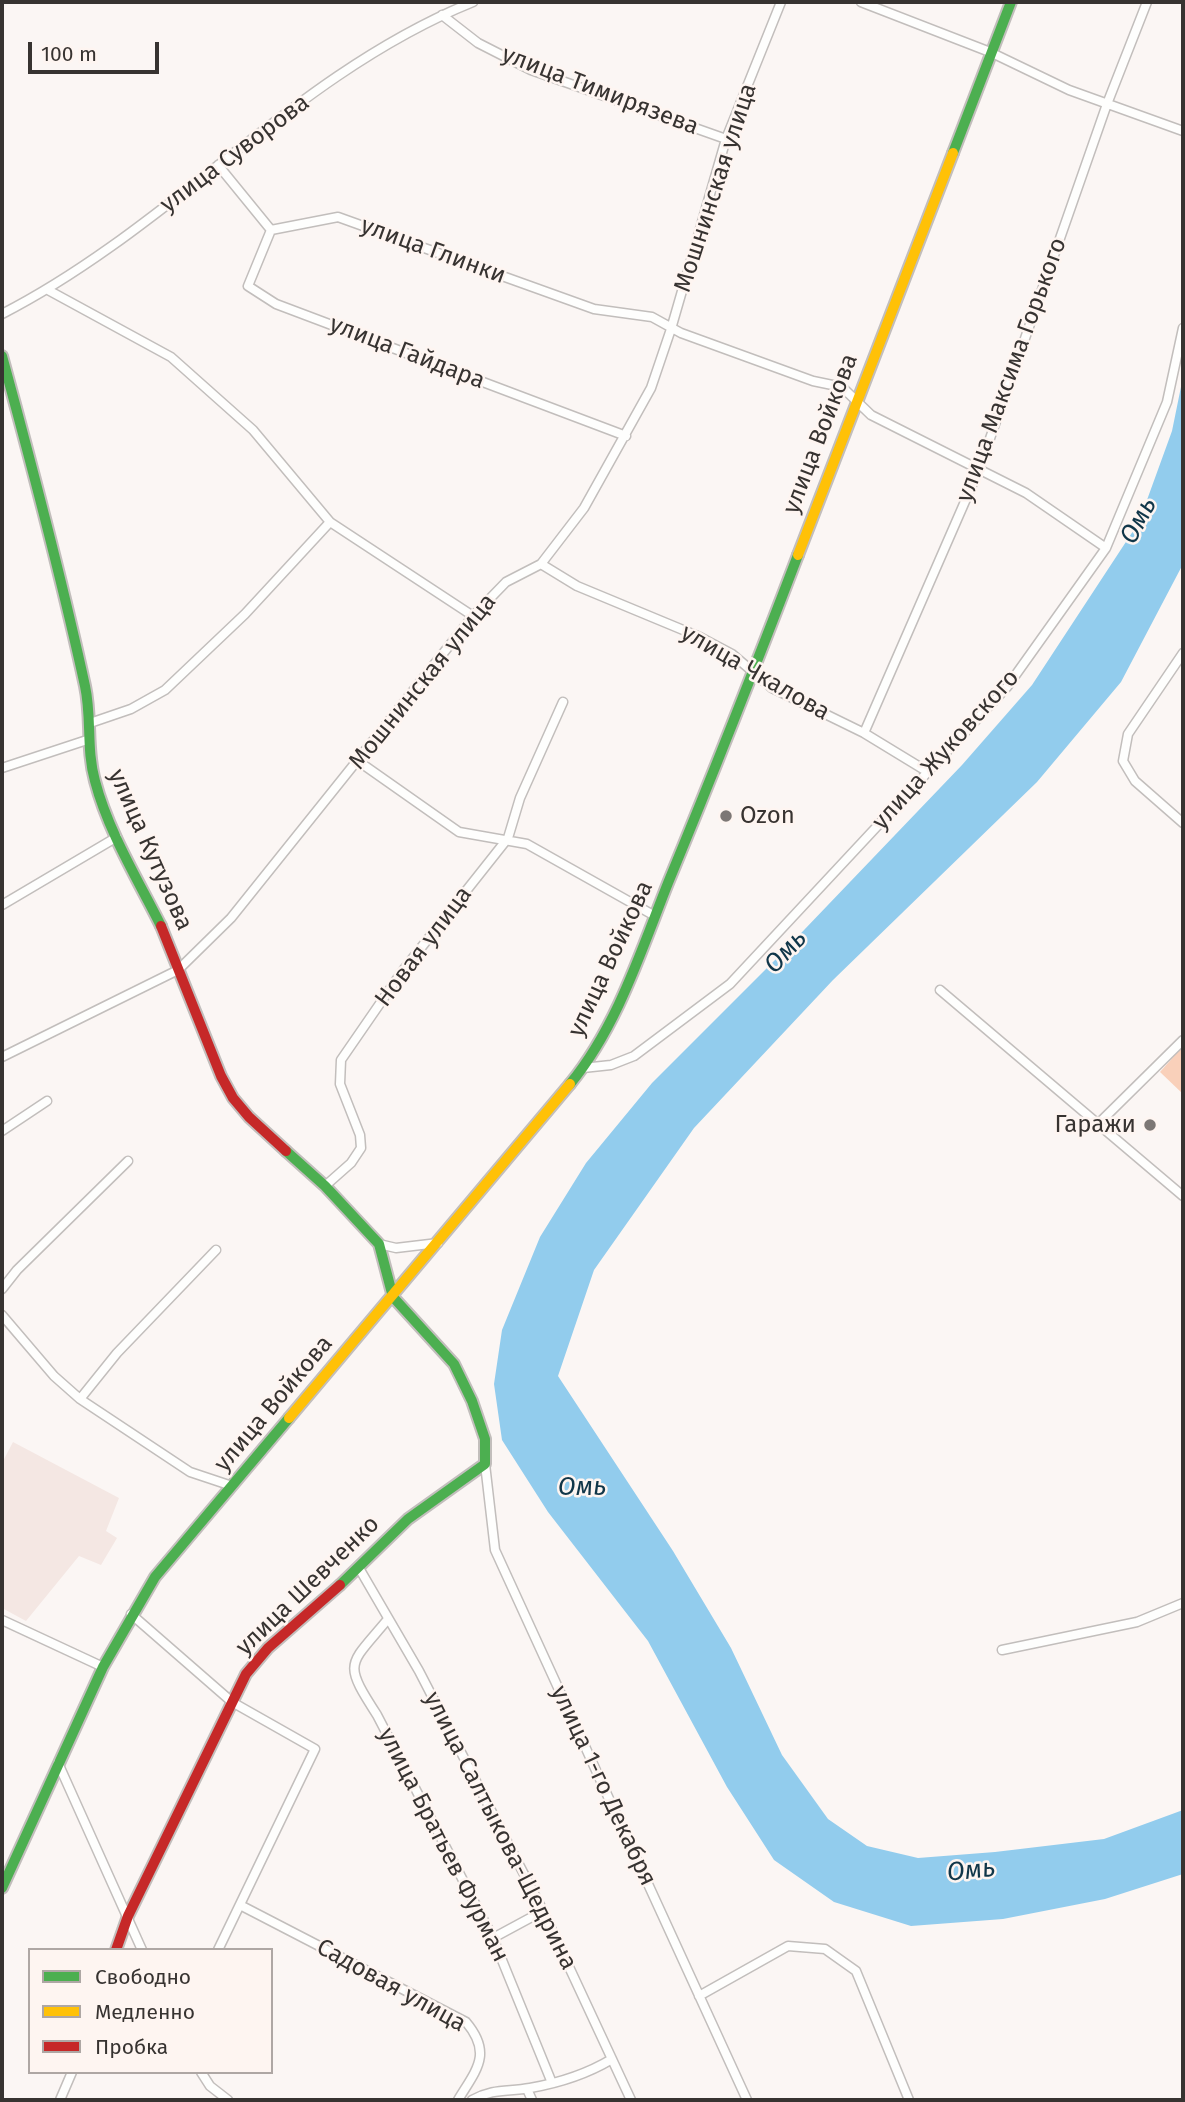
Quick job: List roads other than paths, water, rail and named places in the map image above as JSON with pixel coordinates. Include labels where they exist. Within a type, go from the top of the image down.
[{"type":"main road","name":"улица Войкова","points":[[2,1888],[103,1667],[131,1614],[155,1577],[583,1068],[611,1019],[752,673],[1011,2]]},
{"type":"main road","name":"улица Кутузова","points":[[2,356],[61,573],[87,694],[87,740],[95,782],[117,837],[167,939],[233,1098],[249,1117],[325,1186],[379,1244],[393,1297]]},
{"type":"main road","points":[[393,1297],[454,1364],[472,1401],[485,1439],[485,1464]]},
{"type":"main road","name":"улица Шевченко","points":[[117,1948],[128,1916],[246,1674],[268,1648],[359,1568],[408,1519],[485,1464]]},
{"type":"street","name":"улица Суворова","points":[[2,314],[48,290],[131,233],[218,165],[373,52],[442,15],[473,2]]},
{"type":"street","name":"Мошнинская улица","points":[[2,1057],[178,970],[231,918],[473,616],[506,582],[541,564],[584,508],[626,436],[650,388],[671,329],[726,139],[781,2]]},
{"type":"street","points":[[861,2],[990,52],[1069,90],[1183,131]]},
{"type":"street","name":"улица Максима Горького","points":[[864,733],[980,467],[1107,104],[1147,2]]},
{"type":"street","name":"улица Тимирязева","points":[[442,15],[478,43],[531,70],[726,139]]},
{"type":"street","points":[[218,165],[271,230]]},
{"type":"street","name":"улица Глинки","points":[[271,230],[338,217],[594,309],[652,317],[671,329],[813,381],[842,387],[855,403],[871,415],[980,467],[1026,493],[1106,548]]},
{"type":"street","name":"улица Гайдара","points":[[271,230],[248,286],[276,304],[626,436]]},
{"type":"street","points":[[48,290],[171,357],[253,430],[330,522],[473,616]]},
{"type":"street","name":"улица Жуковского","points":[[583,1068],[611,1065],[634,1056],[730,984],[1007,687],[1106,548],[1167,402],[1183,328]]},
{"type":"street","points":[[89,723],[131,709],[165,690],[245,614],[330,522]]},
{"type":"street","name":"улица Чкалова","points":[[541,564],[577,586],[700,637],[732,654],[772,688],[864,733],[928,772]]},
{"type":"street","points":[[1183,653],[1128,734],[1123,761],[1135,781],[1183,823]]},
{"type":"street","name":"Новая улица","points":[[325,1186],[351,1163],[361,1148],[360,1135],[341,1084],[341,1060],[401,973],[508,838],[520,798],[563,702]]},
{"type":"street","points":[[2,768],[87,740]]},
{"type":"street","points":[[358,761],[459,832],[508,838],[527,844],[655,916]]},
{"type":"street","points":[[2,905],[117,837]]},
{"type":"street","points":[[940,990],[1183,1196]]},
{"type":"street","points":[[1098,1124],[1183,1040]]},
{"type":"street","points":[[2,1131],[47,1101]]},
{"type":"street","points":[[2,1289],[17,1270],[128,1161]]},
{"type":"street","points":[[379,1244],[396,1248],[438,1243]]},
{"type":"street","points":[[80,1399],[117,1353],[216,1250]]},
{"type":"street","points":[[2,1315],[54,1376],[80,1399],[190,1472],[232,1486]]},
{"type":"street","name":"улица 1-го Декабря","points":[[485,1464],[495,1550],[747,2100]]},
{"type":"street","name":"улица Салтыкова-Щедрина","points":[[359,1568],[419,1671],[543,1912],[631,2100]]},
{"type":"street","points":[[1003,1650],[1138,1622],[1183,1603]]},
{"type":"street","points":[[131,1614],[232,1702],[315,1749],[219,1948]]},
{"type":"street","name":"улица Братьев Фурман","points":[[388,1619],[355,1658],[355,1680],[377,1715],[493,1938],[552,2083]]},
{"type":"street","points":[[2,1620],[103,1667]]},
{"type":"street","points":[[58,1763],[141,1948]]},
{"type":"street","name":"Садовая улица","points":[[240,1905],[466,2022],[481,2044],[481,2054],[479,2064],[458,2100]]},
{"type":"street","points":[[493,1938],[543,1912]]},
{"type":"street","points":[[699,1996],[788,1946],[825,1949],[856,1971],[909,2100]]},
{"type":"street","points":[[472,2100],[505,2088],[527,2089],[552,2083],[596,2069],[612,2059]]},
{"type":"street","points":[[61,2100],[71,2074]]},
{"type":"street","points":[[202,2074],[210,2086],[228,2100]]},
{"type":"street","points":[[527,2089],[532,2100]]},
{"type":"water","name":"Омь","points":[[1183,377],[1183,564],[1121,682],[1037,782],[833,980],[694,1128],[594,1270],[558,1376],[673,1551],[731,1648],[782,1755],[828,1819],[867,1846],[918,1858],[1104,1839],[1183,1810],[1183,1874],[1105,1899],[1003,1919],[911,1926],[834,1902],[774,1860],[727,1787],[648,1641],[548,1512],[502,1440],[494,1384],[502,1330],[540,1237],[586,1163],[652,1083],[782,953],[962,765],[1032,685],[1139,522],[1172,431]]},
{"type":"place","name":"Ozon","points":[[726,816]]},
{"type":"place","name":"Гаражи","points":[[1150,1125]]}]
